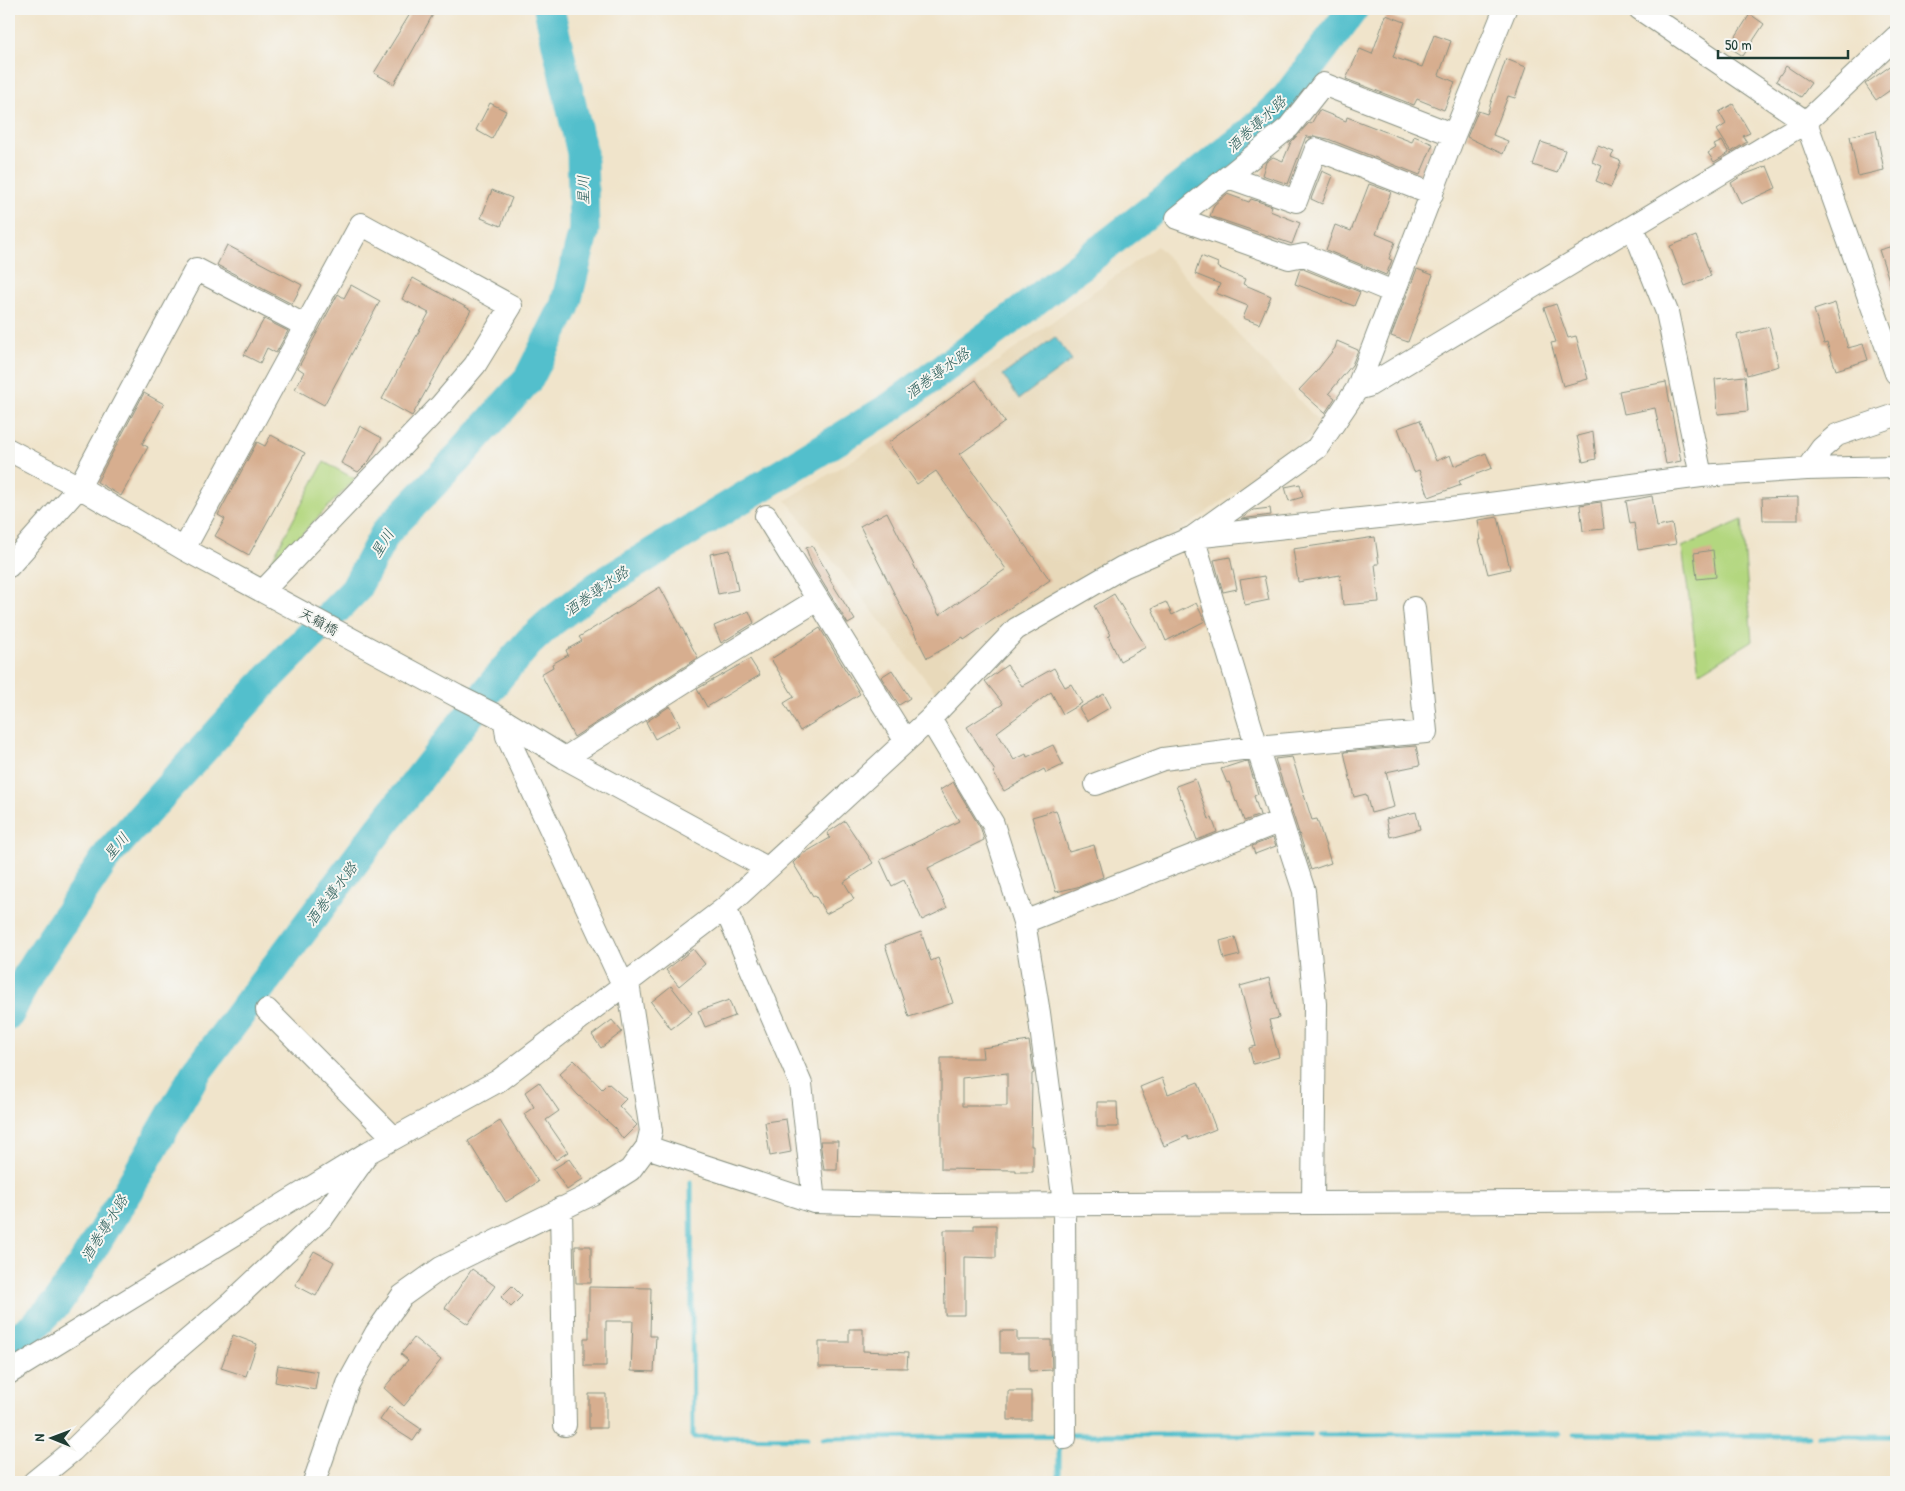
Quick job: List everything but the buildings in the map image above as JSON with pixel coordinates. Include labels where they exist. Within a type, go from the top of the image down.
[{"type":"street","points":[[9,1373],[369,1152],[498,1080],[725,908],[930,718],[1016,628],[1123,567],[1193,537],[1317,448],[1356,390],[1454,135],[1505,9]]},
{"type":"street","points":[[1640,9],[1806,122],[1896,373]]},
{"type":"street","points":[[1356,390],[1368,386],[1806,122],[1896,37]]},
{"type":"street","points":[[1393,292],[1304,255],[1289,258],[1177,218],[1289,127],[1323,84],[1454,135]]},
{"type":"street","points":[[1228,176],[1296,201],[1316,149],[1432,194]]},
{"type":"street","points":[[184,549],[361,224],[511,306],[475,365],[441,405],[266,592]]},
{"type":"street","points":[[1633,227],[1667,312],[1701,476]]},
{"type":"street","points":[[9,566],[79,487],[196,268],[306,326]]},
{"type":"street","points":[[1807,470],[1822,448],[1837,436],[1896,415]]},
{"type":"street","name":"天籟橋","points":[[9,450],[79,487],[184,549],[499,718],[565,758],[767,868]]},
{"type":"street","points":[[1193,537],[1444,510],[1701,476],[1896,467]]},
{"type":"street","points":[[766,516],[905,740]]},
{"type":"street","points":[[1193,537],[1257,747],[1304,891],[1315,1004],[1313,1202]]},
{"type":"street","points":[[565,758],[817,600]]},
{"type":"street","points":[[1096,784],[1163,759],[1257,747],[1426,732],[1414,608]]},
{"type":"street","points":[[314,1482],[348,1384],[376,1333],[402,1296],[441,1268],[560,1208],[592,1194],[630,1170],[647,1147],[651,1131],[628,983],[619,976],[499,718]]},
{"type":"street","points":[[930,718],[993,824],[1024,922],[1039,1013],[1064,1203],[1066,1438]]},
{"type":"street","points":[[1024,922],[1281,821]]},
{"type":"street","points":[[725,908],[802,1084],[814,1202]]},
{"type":"street","points":[[267,1010],[394,1138]]},
{"type":"street","points":[[647,1147],[814,1202],[936,1205],[1896,1200]]},
{"type":"street","points":[[34,1482],[72,1452],[140,1381],[232,1302],[324,1216],[369,1152]]},
{"type":"street","points":[[560,1208],[565,1426]]},
{"type":"shaded area","points":[[1157,246],[1324,427],[1186,527],[1088,584],[940,698],[786,500],[904,429]]},
{"type":"green space","points":[[324,462],[355,479],[266,571]]},
{"type":"green space","points":[[1742,520],[1752,641],[1699,673],[1682,547]]},
{"type":"water","points":[[1055,337],[1072,360],[1019,399],[1003,375]]},
{"type":"waterway","name":"星川","points":[[9,1014],[30,971],[109,853],[260,687],[355,590],[386,532],[456,460],[529,378],[565,306],[584,230],[582,153],[549,9]]},
{"type":"waterway","name":"酒巻導水路","points":[[9,1344],[34,1326],[57,1303],[136,1177],[195,1074],[371,840],[501,674],[530,641],[551,622],[597,587],[891,407],[1019,313],[1253,131],[1287,97],[1353,9]]},
{"type":"waterway","points":[[691,1182],[693,1437],[807,1438]]},
{"type":"waterway","points":[[1319,1435],[1559,1434]]},
{"type":"waterway","points":[[1574,1434],[1808,1436]]},
{"type":"waterway","points":[[1070,1435],[1310,1435]]},
{"type":"waterway","points":[[823,1438],[1059,1436],[1059,1482]]},
{"type":"waterway","points":[[1818,1436],[1896,1436]]}]
